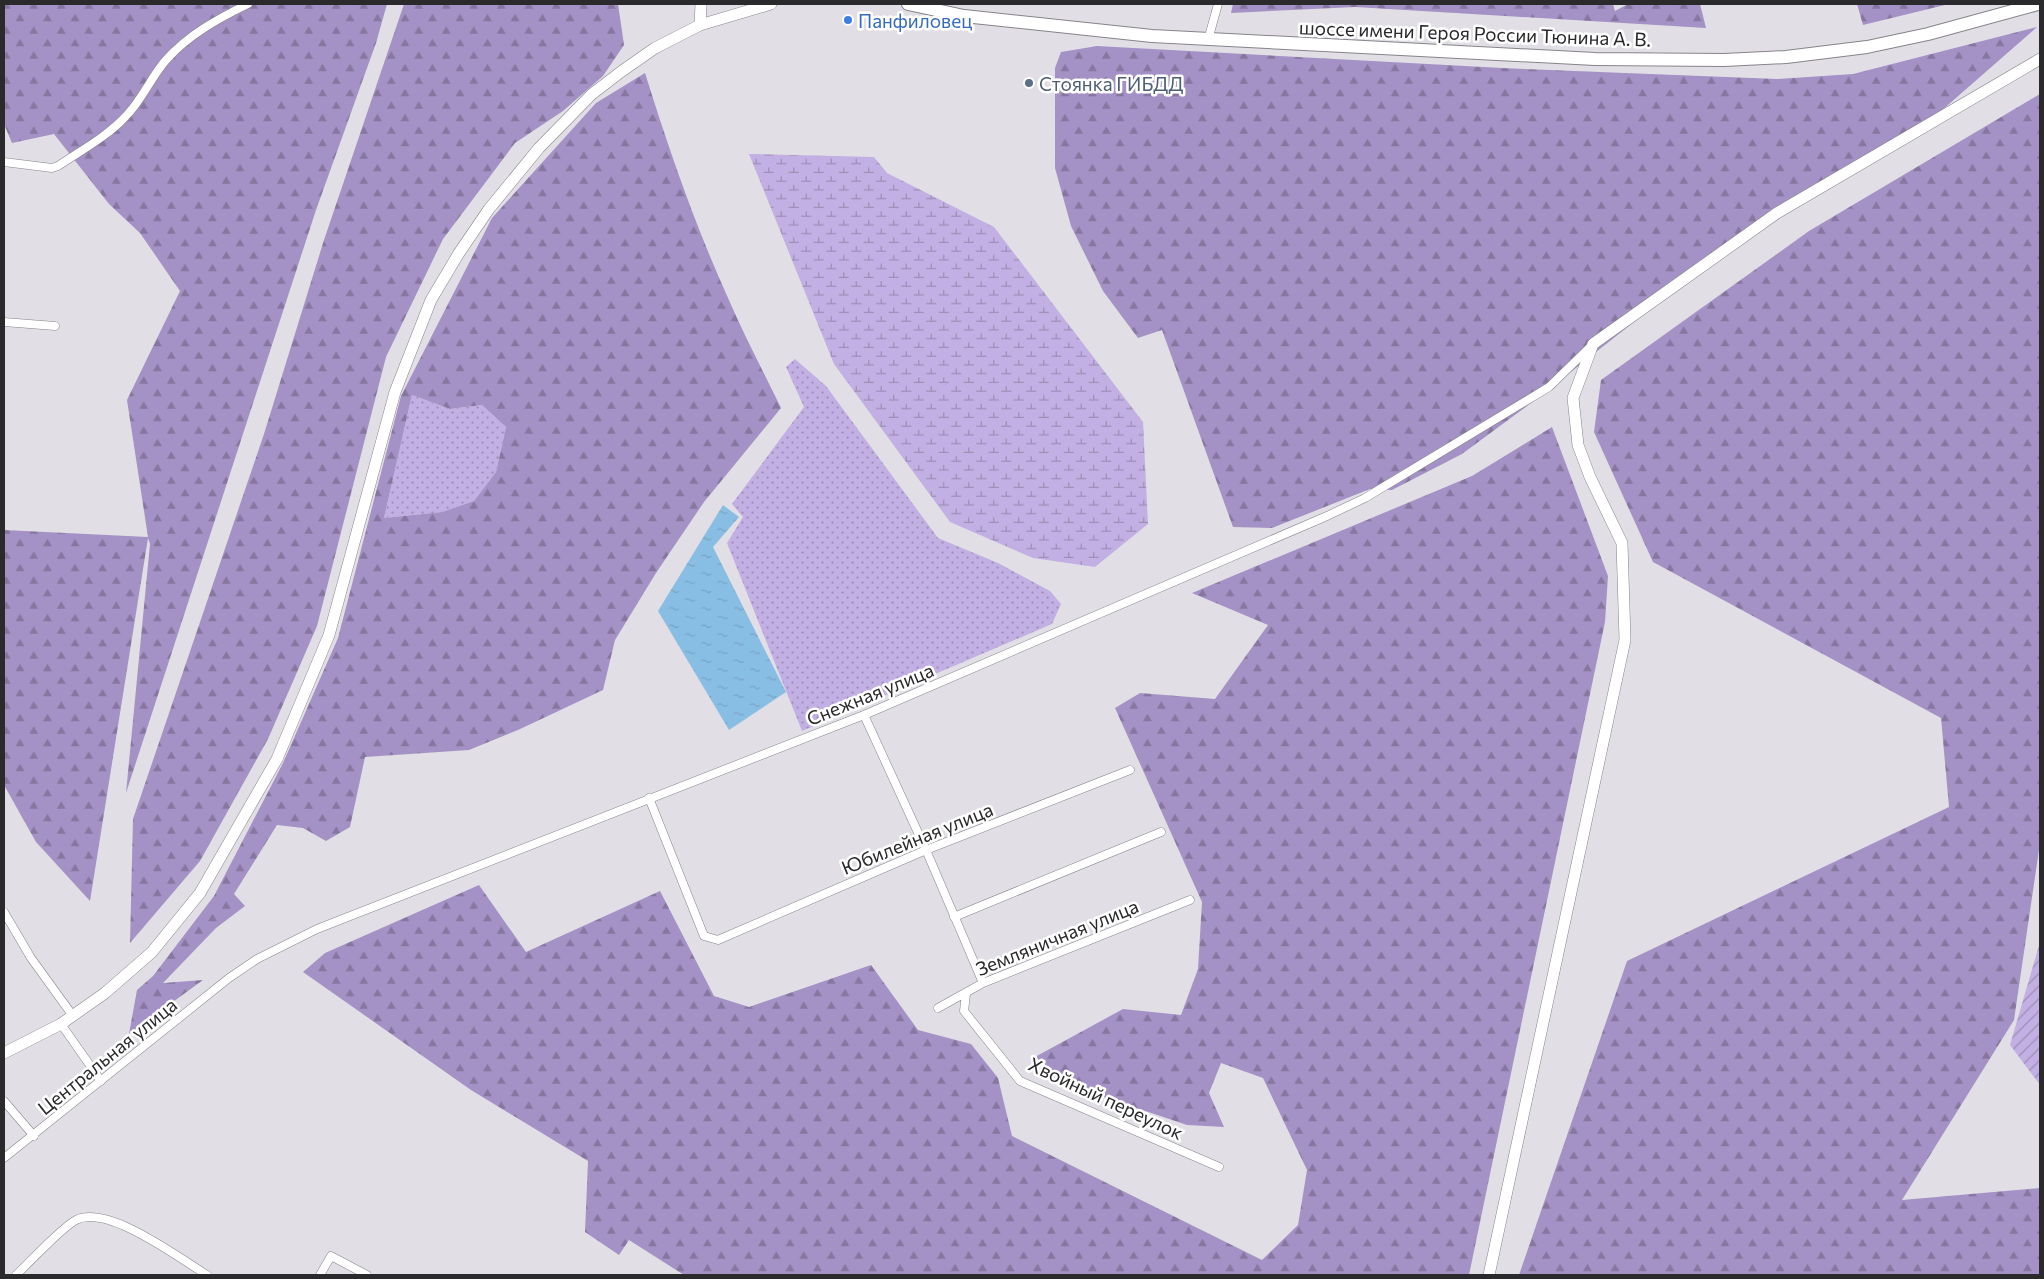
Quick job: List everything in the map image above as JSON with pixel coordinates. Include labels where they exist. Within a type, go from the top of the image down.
[{"type":"main road","name":"шоссе имени Героя России Тюнина А. В.","points":[[908,4],[964,16],[1061,28],[1208,40],[1596,59],[1724,60],[1786,57],[1867,47],[1928,34],[2038,4]]},
{"type":"street","points":[[4,162],[46,167],[58,166],[128,115],[167,59],[195,34],[220,18],[248,4]]},
{"type":"street","points":[[700,25],[701,4]]},
{"type":"street","points":[[4,1052],[61,1024],[73,1016],[152,952],[200,893],[277,759],[329,634],[395,392],[432,300],[459,253],[489,209],[538,148],[592,94],[655,48],[700,25],[771,4]]},
{"type":"street","points":[[1208,40],[1218,4]]},
{"type":"street","points":[[1489,1275],[1626,640],[1622,543],[1590,477],[1578,445],[1573,398],[1594,344],[1777,213],[2040,59]]},
{"type":"street","points":[[4,322],[55,326]]},
{"type":"street","name":"Снежная улица","points":[[462,873],[864,715],[1327,516],[1365,498],[1549,387],[1594,344]]},
{"type":"street","points":[[864,715],[926,850],[983,983]]},
{"type":"street","name":"Юбилейная улица","points":[[649,798],[704,936],[718,940],[926,850],[1130,770]]},
{"type":"street","points":[[954,917],[1161,832]]},
{"type":"street","name":"Центральная улица","points":[[4,1158],[34,1136],[229,978],[257,958],[317,929],[462,873]]},
{"type":"street","name":"Земляничная улица","points":[[938,1008],[983,983],[1190,900]]},
{"type":"street","points":[[4,912],[30,958],[73,1016]]},
{"type":"street","name":"Хвойный переулок","points":[[966,994],[964,1011],[1020,1081],[1218,1167]]},
{"type":"street","points":[[61,1024],[101,1081]]},
{"type":"street","points":[[4,1102],[34,1136]]},
{"type":"street","points":[[16,1275],[73,1221],[94,1216],[125,1227],[207,1275]]},
{"type":"street","points":[[320,1275],[331,1256],[366,1275]]},
{"type":"green space","points":[[4,4],[387,4],[376,43],[316,210],[126,793],[150,544],[148,538],[90,901],[36,842],[4,785],[4,530],[148,537],[127,400],[180,291],[140,233],[109,204],[54,134],[12,143],[4,124]]},
{"type":"green space","points":[[404,4],[618,4],[624,45],[603,76],[563,111],[515,143],[443,239],[386,357],[317,626],[268,739],[200,861],[130,943],[133,819],[264,434],[324,240]]},
{"type":"green space","points":[[1233,4],[1613,4],[1615,11],[1628,4],[1700,4],[1706,28],[1355,7],[1231,13]]},
{"type":"green space","points":[[1857,4],[1949,4],[1863,25]]},
{"type":"green space","points":[[2037,27],[1933,118],[1774,211],[1538,398],[1462,454],[1392,490],[1370,489],[1272,528],[1233,527],[1162,330],[1138,338],[1103,291],[1071,226],[1055,168],[1055,68],[1061,52],[1097,46],[1502,68],[1777,79],[1853,74]]},
{"type":"green space","points":[[645,73],[673,159],[704,243],[741,326],[781,408],[704,502],[656,573],[615,640],[603,690],[518,730],[469,750],[365,757],[350,827],[326,841],[303,828],[277,825],[234,894],[245,906],[216,928],[163,983],[203,980],[129,1034],[137,990],[153,976],[214,896],[283,763],[338,638],[401,396],[492,218],[596,103]],"holes":[[[412,395],[450,409],[482,405],[506,427],[496,472],[474,501],[442,512],[384,518]]]},
{"type":"green space","points":[[2040,94],[2040,843],[2014,1020],[1902,1200],[2040,1188],[2040,1275],[1519,1275],[1627,961],[1949,807],[1941,718],[1653,562],[1594,432],[1601,380],[1809,231]]},
{"type":"green space","points":[[749,154],[874,157],[887,173],[994,227],[1143,422],[1148,524],[1095,567],[1033,558],[950,522],[834,364]]},
{"type":"green space","points":[[795,359],[826,386],[938,538],[998,563],[1050,591],[1061,604],[1052,624],[802,731],[727,543],[743,517],[732,504],[804,407],[786,367]]},
{"type":"green space","points":[[412,395],[450,409],[482,405],[506,427],[496,472],[474,501],[442,512],[384,518]]},
{"type":"green space","points":[[1552,427],[1608,576],[1605,622],[1469,1275],[684,1275],[629,1240],[619,1255],[585,1232],[588,1161],[471,1090],[303,972],[325,953],[479,885],[526,952],[660,891],[714,996],[749,1007],[871,965],[918,1030],[971,1044],[998,1078],[1012,1136],[1262,1260],[1298,1225],[1307,1170],[1263,1078],[1221,1063],[1209,1093],[1224,1127],[1187,1125],[1074,1087],[1035,1057],[1123,1009],[1181,1015],[1198,969],[1202,902],[1115,708],[1140,693],[1215,699],[1268,625],[1192,593],[1472,476]]},
{"type":"green space","points":[[2040,942],[2040,1085],[2010,1045]]},
{"type":"water","points":[[723,505],[739,517],[713,547],[786,692],[729,730],[658,611]]},
{"type":"place","name":"Панфиловец","points":[[848,20]]},
{"type":"place","name":"Стоянка ГИБДД","points":[[1029,83]]}]
